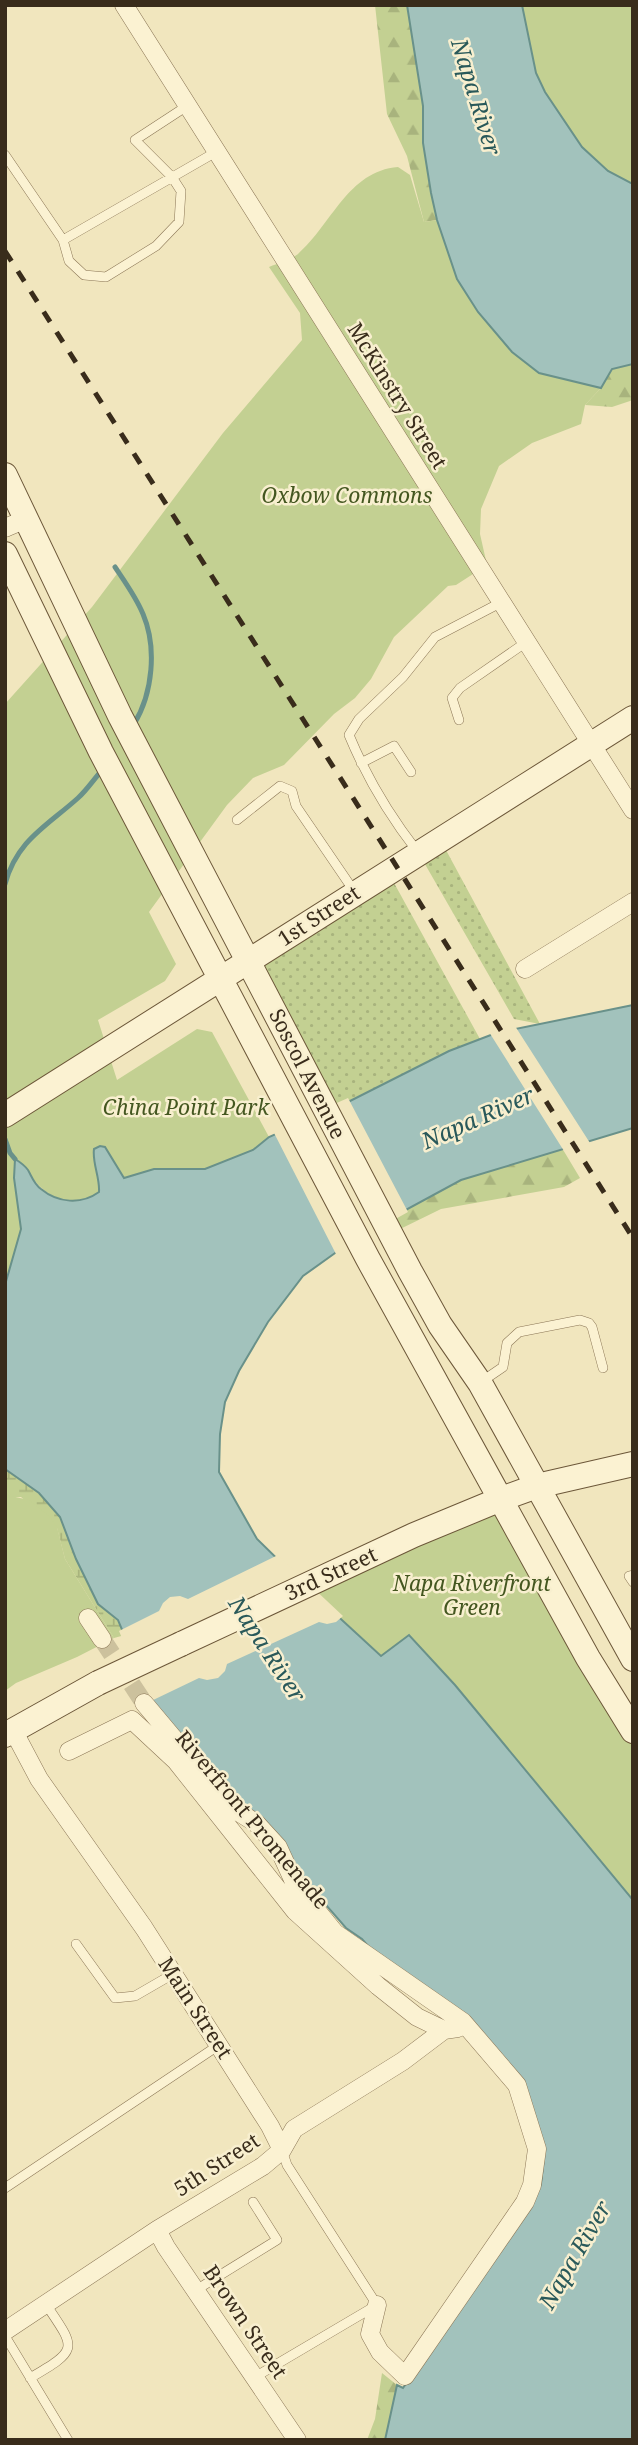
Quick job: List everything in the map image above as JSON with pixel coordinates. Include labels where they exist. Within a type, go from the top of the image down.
[{"type":"main road","name":"Soscol Avenue","points":[[5,475],[15,524],[59,591],[110,695],[390,1234],[440,1325],[480,1383],[633,1659]]},
{"type":"main road","name":"Soscol Avenue","points":[[5,554],[101,752],[292,1116],[593,1666],[633,1731]]},
{"type":"main road","name":"1st Street","points":[[5,1115],[633,718]]},
{"type":"main road","name":"3rd Street","points":[[8,1727],[98,1682],[414,1535],[537,1486],[633,1464]]},
{"type":"street","name":"McKinstry Street","points":[[124,5],[633,810]]},
{"type":"street","points":[[524,968],[633,902]]},
{"type":"street","points":[[88,1618],[102,1639]]},
{"type":"street","name":"Riverfront Promenade","points":[[144,1703],[232,1808],[256,1823],[278,1847],[295,1884],[335,1933],[463,2022],[517,2085],[537,2149],[533,2185],[405,2376],[380,2352],[370,2334],[377,2305]]},
{"type":"street","name":"Riverfront Promenade","points":[[69,1751],[132,1720],[176,1761],[295,1910],[416,2017],[444,2030]]},
{"type":"street","name":"Main Street","points":[[8,1727],[39,1779],[219,2045],[274,2132],[282,2150]]},
{"type":"street","points":[[444,2030],[458,2028],[463,2022]]},
{"type":"street","name":"5th Street","points":[[5,2333],[123,2249],[263,2166],[282,2150],[294,2129],[402,2061],[444,2030]]},
{"type":"street","name":"Brown Street","points":[[157,2230],[298,2440]]},
{"type":"lane","points":[[5,155],[62,240],[69,261],[84,275],[106,278],[156,246],[179,222],[181,191],[172,177],[135,140],[187,106]]},
{"type":"lane","points":[[62,240],[216,152]]},
{"type":"lane","points":[[418,852],[397,824],[361,764],[349,735],[359,719],[402,677],[435,637],[500,603]]},
{"type":"lane","points":[[459,720],[452,698],[460,688],[526,643]]},
{"type":"lane","points":[[361,764],[394,746],[411,772]]},
{"type":"lane","points":[[237,820],[280,786],[292,791],[296,806],[355,893]]},
{"type":"lane","points":[[480,1383],[503,1367],[507,1343],[519,1332],[580,1320],[592,1327],[603,1368]]},
{"type":"lane","points":[[633,1575],[629,1576],[633,1582]]},
{"type":"lane","points":[[76,1944],[115,1998],[135,1996],[173,1974]]},
{"type":"lane","points":[[5,2188],[219,2045]]},
{"type":"lane","name":"Main Street","points":[[282,2150],[287,2165],[377,2305]]},
{"type":"lane","points":[[196,2290],[277,2240],[253,2202]]},
{"type":"lane","points":[[30,2378],[63,2358],[69,2347],[67,2335],[45,2303]]},
{"type":"lane","points":[[255,2377],[377,2305]]},
{"type":"lane","points":[[5,2333],[68,2440]]},
{"type":"green space","points":[[375,5],[407,5],[423,106],[423,143],[437,220],[424,222],[407,156],[387,114]]},
{"type":"green space","points":[[522,5],[633,5],[633,184],[608,171],[582,147],[545,92],[536,73]]},
{"type":"green space","name":"Oxbow Commons","points":[[398,167],[410,175],[424,222],[437,220],[457,279],[478,312],[512,352],[539,373],[601,388],[585,405],[581,424],[532,443],[499,466],[481,509],[480,534],[487,565],[456,585],[448,586],[394,637],[371,679],[355,698],[334,714],[284,765],[253,778],[227,805],[149,912],[176,964],[165,981],[98,1020],[117,1080],[197,1029],[212,1032],[269,1137],[253,1150],[205,1169],[154,1169],[124,1178],[115,1166],[93,1155],[99,1178],[99,1192],[78,1201],[68,1201],[49,1193],[40,1187],[27,1169],[20,1212],[21,1229],[5,1285],[5,704],[92,607],[223,433],[302,340],[300,313],[269,267],[298,254],[353,188],[381,171]]},
{"type":"green space","points":[[633,364],[633,400],[612,407],[585,405],[601,388],[612,368]]},
{"type":"green space","points":[[440,839],[540,1024],[514,1019],[418,852]]},
{"type":"green space","points":[[388,872],[480,1039],[449,1051],[326,1112],[248,961]]},
{"type":"green space","points":[[562,1148],[580,1178],[564,1187],[441,1209],[390,1234],[384,1222],[461,1180]]},
{"type":"green space","points":[[5,1469],[39,1493],[60,1517],[76,1559],[98,1604],[118,1620],[125,1635],[114,1638],[65,1559],[57,1528],[21,1497],[11,1497],[5,1489]]},
{"type":"green space","points":[[5,1489],[11,1496],[29,1500],[49,1516],[57,1527],[65,1559],[114,1638],[16,1683],[5,1691]]},
{"type":"green space","name":"Napa Riverfront Green","points":[[501,1499],[633,1731],[633,1900],[455,1685],[409,1635],[382,1656],[305,1586]]},
{"type":"green space","points":[[382,2373],[397,2385],[385,2440],[367,2440],[375,2419]]},
{"type":"water","name":"Napa River","points":[[407,5],[522,5],[536,73],[545,92],[582,147],[608,171],[633,184],[633,364],[612,369],[601,388],[539,373],[512,352],[478,312],[457,279],[431,193],[423,143],[423,106]]},
{"type":"water","name":"Napa River","points":[[633,1005],[633,1128],[461,1180],[363,1233],[303,1276],[268,1322],[239,1371],[225,1402],[220,1434],[219,1472],[257,1539],[381,1656],[409,1635],[455,1685],[633,1900],[633,2440],[385,2440],[397,2385],[403,2388],[529,2207],[541,2184],[544,2156],[525,2090],[376,1955],[362,1939],[346,1928],[156,1710],[118,1620],[98,1604],[76,1559],[60,1517],[39,1493],[5,1469],[5,1285],[21,1229],[14,1178],[15,1159],[48,1194],[62,1200],[85,1199],[99,1192],[94,1149],[100,1146],[105,1147],[124,1178],[154,1169],[205,1169],[253,1150],[269,1137],[350,1101],[449,1051],[496,1033]]},
{"type":"pier","points":[[515,1026],[590,1143],[564,1151],[489,1032]]},
{"type":"pier","points":[[348,1098],[408,1212],[365,1236],[337,1256],[273,1131]]},
{"type":"pier","points":[[278,1555],[343,1616],[336,1622],[319,1622],[227,1664],[225,1671],[218,1678],[199,1678],[149,1702],[119,1631],[159,1611],[170,1597],[188,1599]]},
{"type":"waterway","points":[[115,567],[140,608],[150,641],[149,684],[134,724]]},
{"type":"waterway","points":[[5,884],[10,869],[25,845],[81,795],[103,769]]},
{"type":"waterway","points":[[5,1139],[15,1159]]},
{"type":"tunnel","points":[[102,1639],[144,1703]]},
{"type":"railway","points":[[5,251],[633,1238]]},
{"type":"park label","name":"China Point Park","points":[[186,1108]]}]
